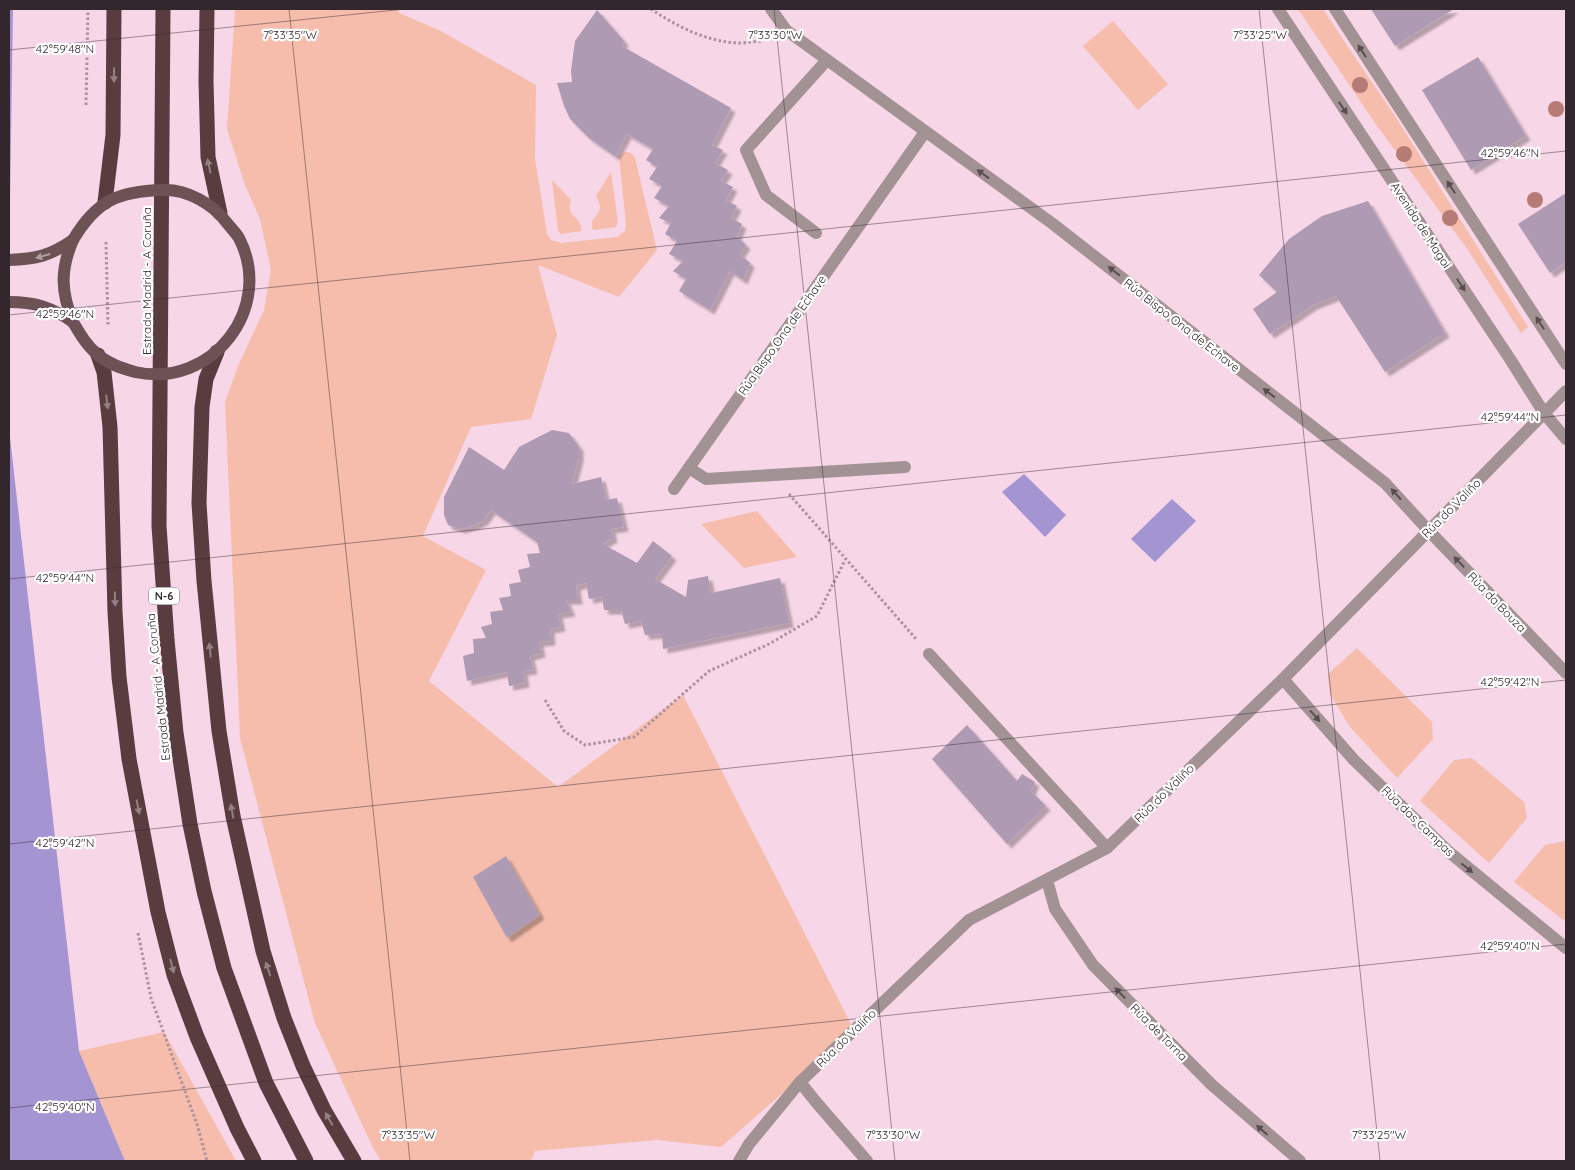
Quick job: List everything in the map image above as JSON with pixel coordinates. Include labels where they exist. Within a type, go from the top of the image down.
[{"type":"highway","points":[[105,202],[111,163],[114,109],[114,9]]},
{"type":"highway","name":"Estrada Madrid - A Coruña","points":[[163,9],[159,526],[176,733],[190,824],[204,891],[224,968],[242,1022],[266,1082],[306,1161]]},
{"type":"highway","points":[[207,9],[208,157],[220,213]]},
{"type":"highway","points":[[217,352],[206,379],[202,407],[199,503],[218,731],[233,816],[263,951],[284,1018],[303,1066],[324,1110],[354,1161]]},
{"type":"highway","points":[[98,354],[104,372],[110,428],[115,612],[119,677],[129,759],[156,902],[174,975],[197,1036],[237,1128],[254,1161]]},
{"type":"main road","points":[[141,190],[169,190],[196,198],[220,213],[239,238],[248,267],[248,299],[237,328],[217,352],[196,366],[172,373],[146,374],[118,368],[85,342],[72,322],[66,305],[63,287],[67,255],[73,240],[86,221],[105,202],[121,195],[141,190]]},
{"type":"main road","points":[[9,260],[41,257],[56,251],[73,240]]},
{"type":"main road","points":[[9,302],[27,302],[43,306],[58,311],[72,322]]},
{"type":"street","name":"Rúa Bispo Ona de Echave","points":[[771,9],[786,30],[1053,224],[1385,483],[1428,531]]},
{"type":"street","name":"Avenida de Magoi","points":[[1278,9],[1544,413],[1566,439]]},
{"type":"street","points":[[1335,9],[1566,364]]},
{"type":"street","points":[[816,233],[766,195],[746,150],[827,60]]},
{"type":"street","name":"Rúa Bispo Ona de Echave","points":[[674,489],[925,132]]},
{"type":"street","name":"Rúa do Valiño","points":[[739,1161],[748,1144],[800,1082],[968,920],[1107,848],[1283,679],[1566,391]]},
{"type":"street","points":[[689,468],[706,479],[905,467]]},
{"type":"street","name":"Rúa da Bouza","points":[[1428,531],[1566,672]]},
{"type":"street","points":[[929,654],[1107,848]]},
{"type":"street","name":"Rúa das Campas","points":[[1283,679],[1354,760],[1449,852],[1566,948]]},
{"type":"street","name":"Rúa de Torna","points":[[1047,880],[1055,909],[1093,965],[1212,1086],[1300,1161]]},
{"type":"street","points":[[800,1082],[867,1161]]},
{"type":"path","points":[[86,105],[88,9]]},
{"type":"path","points":[[651,9],[670,22],[707,37],[738,43],[762,40]]},
{"type":"path","points":[[106,242],[108,325]]},
{"type":"path","points":[[772,475],[929,654]]},
{"type":"path","points":[[545,700],[564,731],[585,745],[634,738],[709,671],[769,644],[817,616],[845,560]]},
{"type":"path","points":[[138,933],[151,998],[197,1124],[207,1161]]},
{"type":"shaded area","points":[[9,9],[13,9],[9,271]]},
{"type":"shaded area","points":[[235,9],[398,9],[399,13],[439,30],[536,85],[535,159],[547,234],[551,240],[561,243],[617,237],[625,231],[619,156],[625,152],[631,153],[635,158],[657,250],[619,297],[538,265],[557,335],[531,419],[471,427],[423,536],[486,570],[429,681],[558,787],[683,695],[854,1030],[721,1147],[657,1140],[535,1151],[531,1161],[381,1161],[373,1148],[315,1023],[240,738],[225,402],[238,366],[264,310],[271,270],[260,219],[245,185],[227,129]]},
{"type":"shaded area","points":[[1298,9],[1323,9],[1395,116],[1528,327],[1521,333],[1468,250],[1375,123]]},
{"type":"shaded area","points":[[1113,21],[1168,84],[1138,110],[1083,46]]},
{"type":"shaded area","points":[[611,172],[618,222],[616,227],[594,230],[592,229],[592,221],[599,212],[600,207],[596,196]]},
{"type":"shaded area","points":[[552,180],[571,200],[570,211],[579,222],[581,231],[561,234],[558,231]]},
{"type":"shaded area","points":[[9,428],[79,1051],[125,1161],[9,1161]]},
{"type":"shaded area","points":[[1024,474],[1066,515],[1045,537],[1002,492]]},
{"type":"shaded area","points":[[1172,499],[1196,521],[1155,562],[1131,539]]},
{"type":"shaded area","points":[[757,511],[797,557],[744,568],[701,524]]},
{"type":"shaded area","points":[[1357,648],[1432,722],[1433,739],[1397,778],[1350,727],[1330,694],[1328,674]]},
{"type":"shaded area","points":[[1472,758],[1524,802],[1527,818],[1489,863],[1420,801],[1454,760]]},
{"type":"shaded area","points":[[1565,841],[1566,922],[1514,882],[1545,845]]},
{"type":"shaded area","points":[[164,1032],[236,1161],[125,1161],[79,1051]]},
{"type":"building","points":[[1371,9],[1454,9],[1395,46]]},
{"type":"building","points":[[597,10],[624,41],[622,46],[731,108],[712,145],[723,150],[715,163],[728,170],[721,181],[733,187],[726,200],[737,206],[731,218],[742,224],[737,236],[746,245],[740,254],[750,263],[743,280],[730,271],[710,310],[679,291],[686,279],[673,271],[683,261],[669,254],[677,241],[665,234],[671,223],[659,218],[669,206],[654,198],[662,186],[649,179],[657,167],[646,160],[653,149],[627,134],[615,156],[589,138],[570,119],[564,106],[557,83],[572,82],[571,71],[575,41]]},
{"type":"building","points":[[1478,57],[1526,136],[1471,170],[1422,90]]},
{"type":"building","points":[[1566,193],[1566,262],[1550,273],[1518,224]]},
{"type":"building","points":[[1368,201],[1445,333],[1385,372],[1336,296],[1313,305],[1270,334],[1253,309],[1277,292],[1259,275],[1289,239],[1322,216]]},
{"type":"building","points":[[552,430],[569,433],[579,447],[579,457],[572,484],[601,477],[606,500],[617,498],[624,527],[611,529],[613,538],[603,544],[637,563],[653,541],[672,556],[655,579],[686,597],[688,580],[708,576],[711,593],[780,578],[789,623],[663,649],[662,634],[645,635],[641,621],[625,624],[621,610],[604,610],[602,597],[589,599],[586,583],[576,586],[578,600],[566,600],[571,612],[558,614],[561,627],[550,629],[551,641],[539,642],[541,653],[530,656],[533,670],[523,671],[525,683],[509,686],[507,672],[467,681],[463,656],[474,653],[473,639],[486,638],[481,627],[492,624],[490,612],[503,610],[499,598],[511,596],[509,584],[521,582],[518,570],[530,567],[527,554],[540,553],[537,542],[491,510],[484,520],[475,525],[461,529],[448,525],[444,515],[444,497],[469,447],[504,470],[519,447]]},
{"type":"building","points":[[967,725],[1017,781],[1022,774],[1035,782],[1031,791],[1046,806],[1007,844],[932,759]]},
{"type":"building","points":[[506,856],[540,915],[507,938],[473,877]]}]
